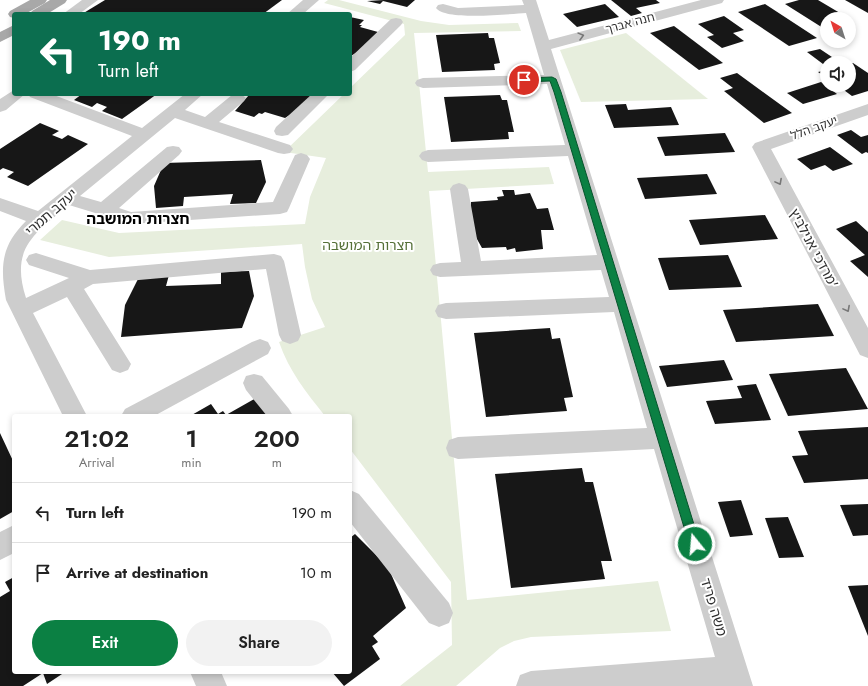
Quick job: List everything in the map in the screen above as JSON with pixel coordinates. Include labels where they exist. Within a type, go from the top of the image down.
[{"type":"main road","points":[[0,22],[12,9],[40,0]]},
{"type":"main road","points":[[40,12],[60,0]]},
{"type":"main road","points":[[0,38],[12,30]]},
{"type":"street","points":[[73,12],[91,0]]},
{"type":"street","points":[[297,12],[312,0]]},
{"type":"street","name":"חנה אברך","points":[[543,45],[554,44],[683,4],[717,0]]},
{"type":"street","points":[[443,8],[457,12],[477,6],[531,4]]},
{"type":"street","name":"משה פריד","points":[[531,4],[552,79],[736,679]]},
{"type":"street","points":[[352,65],[396,22]]},
{"type":"street","points":[[422,83],[552,79]]},
{"type":"street","points":[[0,107],[14,96]]},
{"type":"street","points":[[41,96],[144,135]]},
{"type":"street","name":"יעקב תמרי","points":[[74,414],[21,310],[10,280],[10,262],[18,243],[25,233],[40,219],[193,96]]},
{"type":"street","points":[[282,131],[320,96]]},
{"type":"street","points":[[208,123],[238,98]]},
{"type":"street","name":"יעקב הלל","points":[[761,147],[868,109]]},
{"type":"street","points":[[173,112],[284,149]]},
{"type":"street","name":"מרדכי אנילביץ'","points":[[761,147],[868,349]]},
{"type":"street","points":[[428,156],[575,150]]},
{"type":"street","points":[[104,210],[173,151]]},
{"type":"street","points":[[66,198],[131,218],[280,208],[301,159]]},
{"type":"street","points":[[459,189],[472,269]]},
{"type":"street","points":[[0,204],[40,219]]},
{"type":"street","points":[[36,260],[81,282],[120,364]]},
{"type":"street","points":[[21,310],[81,282],[274,261],[290,336]]},
{"type":"street","points":[[440,270],[609,262]]},
{"type":"street","points":[[446,311],[622,304]]},
{"type":"street","points":[[137,414],[260,348]]},
{"type":"street","points":[[254,383],[279,414]]},
{"type":"street","points":[[458,448],[662,438]]},
{"type":"street","points":[[352,504],[439,613]]},
{"type":"street","points":[[0,547],[12,539]]},
{"type":"street","points":[[206,674],[212,686]]},
{"type":"street","points":[[531,686],[736,679]]},
{"type":"green space","name":"חצרות המושבה","points":[[328,0],[339,0],[421,21],[449,25],[518,23],[521,31],[414,33],[428,172],[549,167],[554,184],[429,191],[467,600],[658,581],[671,631],[531,637],[514,641],[500,648],[456,686],[400,686],[452,645],[451,582],[352,452],[352,414],[323,414],[299,381],[283,353],[279,342],[325,327],[312,299],[302,244],[109,257],[40,240],[62,220],[119,233],[305,224],[310,197],[326,158],[284,152],[342,96],[352,96],[352,86],[405,35],[404,24],[324,3]]},
{"type":"green space","points":[[626,33],[708,99],[581,102],[560,50]]},
{"type":"building","points":[[105,0],[282,0],[266,12],[85,12]]},
{"type":"building","points":[[415,0],[407,7],[383,1],[380,4],[367,1]]},
{"type":"building","points":[[611,0],[656,0],[660,3],[636,8],[642,13],[631,16]]},
{"type":"building","points":[[799,0],[818,0],[838,12],[820,12],[820,26],[785,4]]},
{"type":"building","points":[[845,0],[868,0],[868,13]]},
{"type":"building","points":[[605,4],[619,17],[577,27],[563,14]]},
{"type":"building","points":[[765,4],[817,38],[789,46],[738,12]]},
{"type":"building","points":[[724,16],[744,30],[733,33],[744,41],[722,48],[707,37],[714,35],[698,24]]},
{"type":"building","points":[[352,17],[364,20],[359,25],[362,25],[360,27],[378,32],[368,45],[352,55]]},
{"type":"building","points":[[674,26],[723,63],[699,70],[650,33]]},
{"type":"building","points":[[488,33],[489,38],[494,38],[500,63],[494,64],[495,70],[442,72],[436,35]]},
{"type":"building","points":[[820,49],[830,56],[820,56],[820,62],[807,52]]},
{"type":"building","points":[[856,65],[868,73],[868,91],[852,96],[847,92],[856,92]]},
{"type":"building","points":[[737,73],[792,113],[764,123],[724,91],[733,88],[720,78]]},
{"type":"building","points":[[820,82],[820,92],[834,92],[837,94],[803,104],[787,93]]},
{"type":"building","points":[[500,95],[502,100],[507,100],[514,132],[508,132],[509,139],[451,142],[444,97]]},
{"type":"building","points":[[79,96],[154,96],[122,119],[102,111],[107,107],[97,103],[92,107],[74,100]]},
{"type":"building","points":[[248,96],[312,96],[304,106],[285,118],[265,112],[262,114],[259,113],[254,117],[235,111]]},
{"type":"building","points":[[626,104],[628,110],[671,107],[679,125],[614,128],[605,105]]},
{"type":"building","points":[[40,123],[59,131],[52,135],[62,139],[68,135],[88,144],[28,186],[7,177],[14,172],[3,168],[0,170],[0,149]]},
{"type":"building","points":[[851,130],[861,137],[868,135],[868,153],[866,152],[862,154],[837,135]]},
{"type":"building","points":[[725,133],[735,152],[665,156],[657,137]]},
{"type":"building","points":[[830,147],[853,164],[833,171],[825,165],[811,170],[797,159]]},
{"type":"building","points":[[261,160],[266,182],[256,203],[230,204],[233,194],[184,197],[183,206],[156,208],[154,186],[164,163]]},
{"type":"building","points":[[707,174],[717,194],[645,199],[637,178]]},
{"type":"building","points":[[502,190],[514,190],[515,195],[530,193],[537,209],[548,208],[554,230],[541,230],[543,249],[516,252],[515,248],[507,250],[506,247],[482,248],[469,225],[471,202],[498,200],[497,197],[504,196]]},
{"type":"building","points":[[765,215],[778,239],[700,245],[689,220]]},
{"type":"building","points":[[856,221],[868,232],[868,277],[850,261],[865,255],[836,229]]},
{"type":"building","points":[[728,255],[742,287],[669,290],[658,258]]},
{"type":"building","points":[[249,271],[254,296],[242,328],[121,337],[125,305],[139,277],[169,275],[166,286],[221,284],[221,272]]},
{"type":"building","points":[[818,304],[834,336],[736,342],[723,310]]},
{"type":"building","points":[[550,328],[552,339],[560,338],[573,397],[564,398],[567,411],[486,417],[474,333]]},
{"type":"building","points":[[724,360],[733,380],[667,387],[659,366]]},
{"type":"building","points":[[846,368],[868,409],[788,416],[769,374]]},
{"type":"building","points":[[756,384],[771,420],[715,424],[706,401],[742,398],[737,386]]},
{"type":"building","points":[[256,398],[273,414],[228,414]]},
{"type":"building","points":[[211,404],[218,414],[194,414]]},
{"type":"building","points":[[223,411],[225,414],[218,414]]},
{"type":"building","points":[[868,427],[868,479],[804,483],[792,456],[808,455],[798,431]]},
{"type":"building","points":[[0,433],[12,459],[12,512],[0,519]]},
{"type":"building","points":[[582,468],[585,482],[593,482],[612,561],[601,561],[605,579],[511,588],[495,474]]},
{"type":"building","points":[[741,500],[753,535],[730,537],[718,502]]},
{"type":"building","points":[[868,504],[868,535],[853,536],[840,505]]},
{"type":"building","points":[[788,517],[804,557],[779,558],[765,518]]},
{"type":"building","points":[[355,534],[388,567],[406,608],[373,636],[378,642],[372,646],[380,659],[344,686],[334,674],[352,674],[352,536]]},
{"type":"building","points":[[12,578],[12,674],[41,674],[23,686],[0,686],[0,597],[10,591],[5,582]]},
{"type":"building","points":[[868,585],[868,636],[848,586]]},
{"type":"building","points":[[43,674],[62,674],[47,684]]},
{"type":"district","name":"חצרות המושבה","points":[[138,219]]},
{"type":"route","points":[[524,80],[552,79],[558,92],[695,544]]}]
